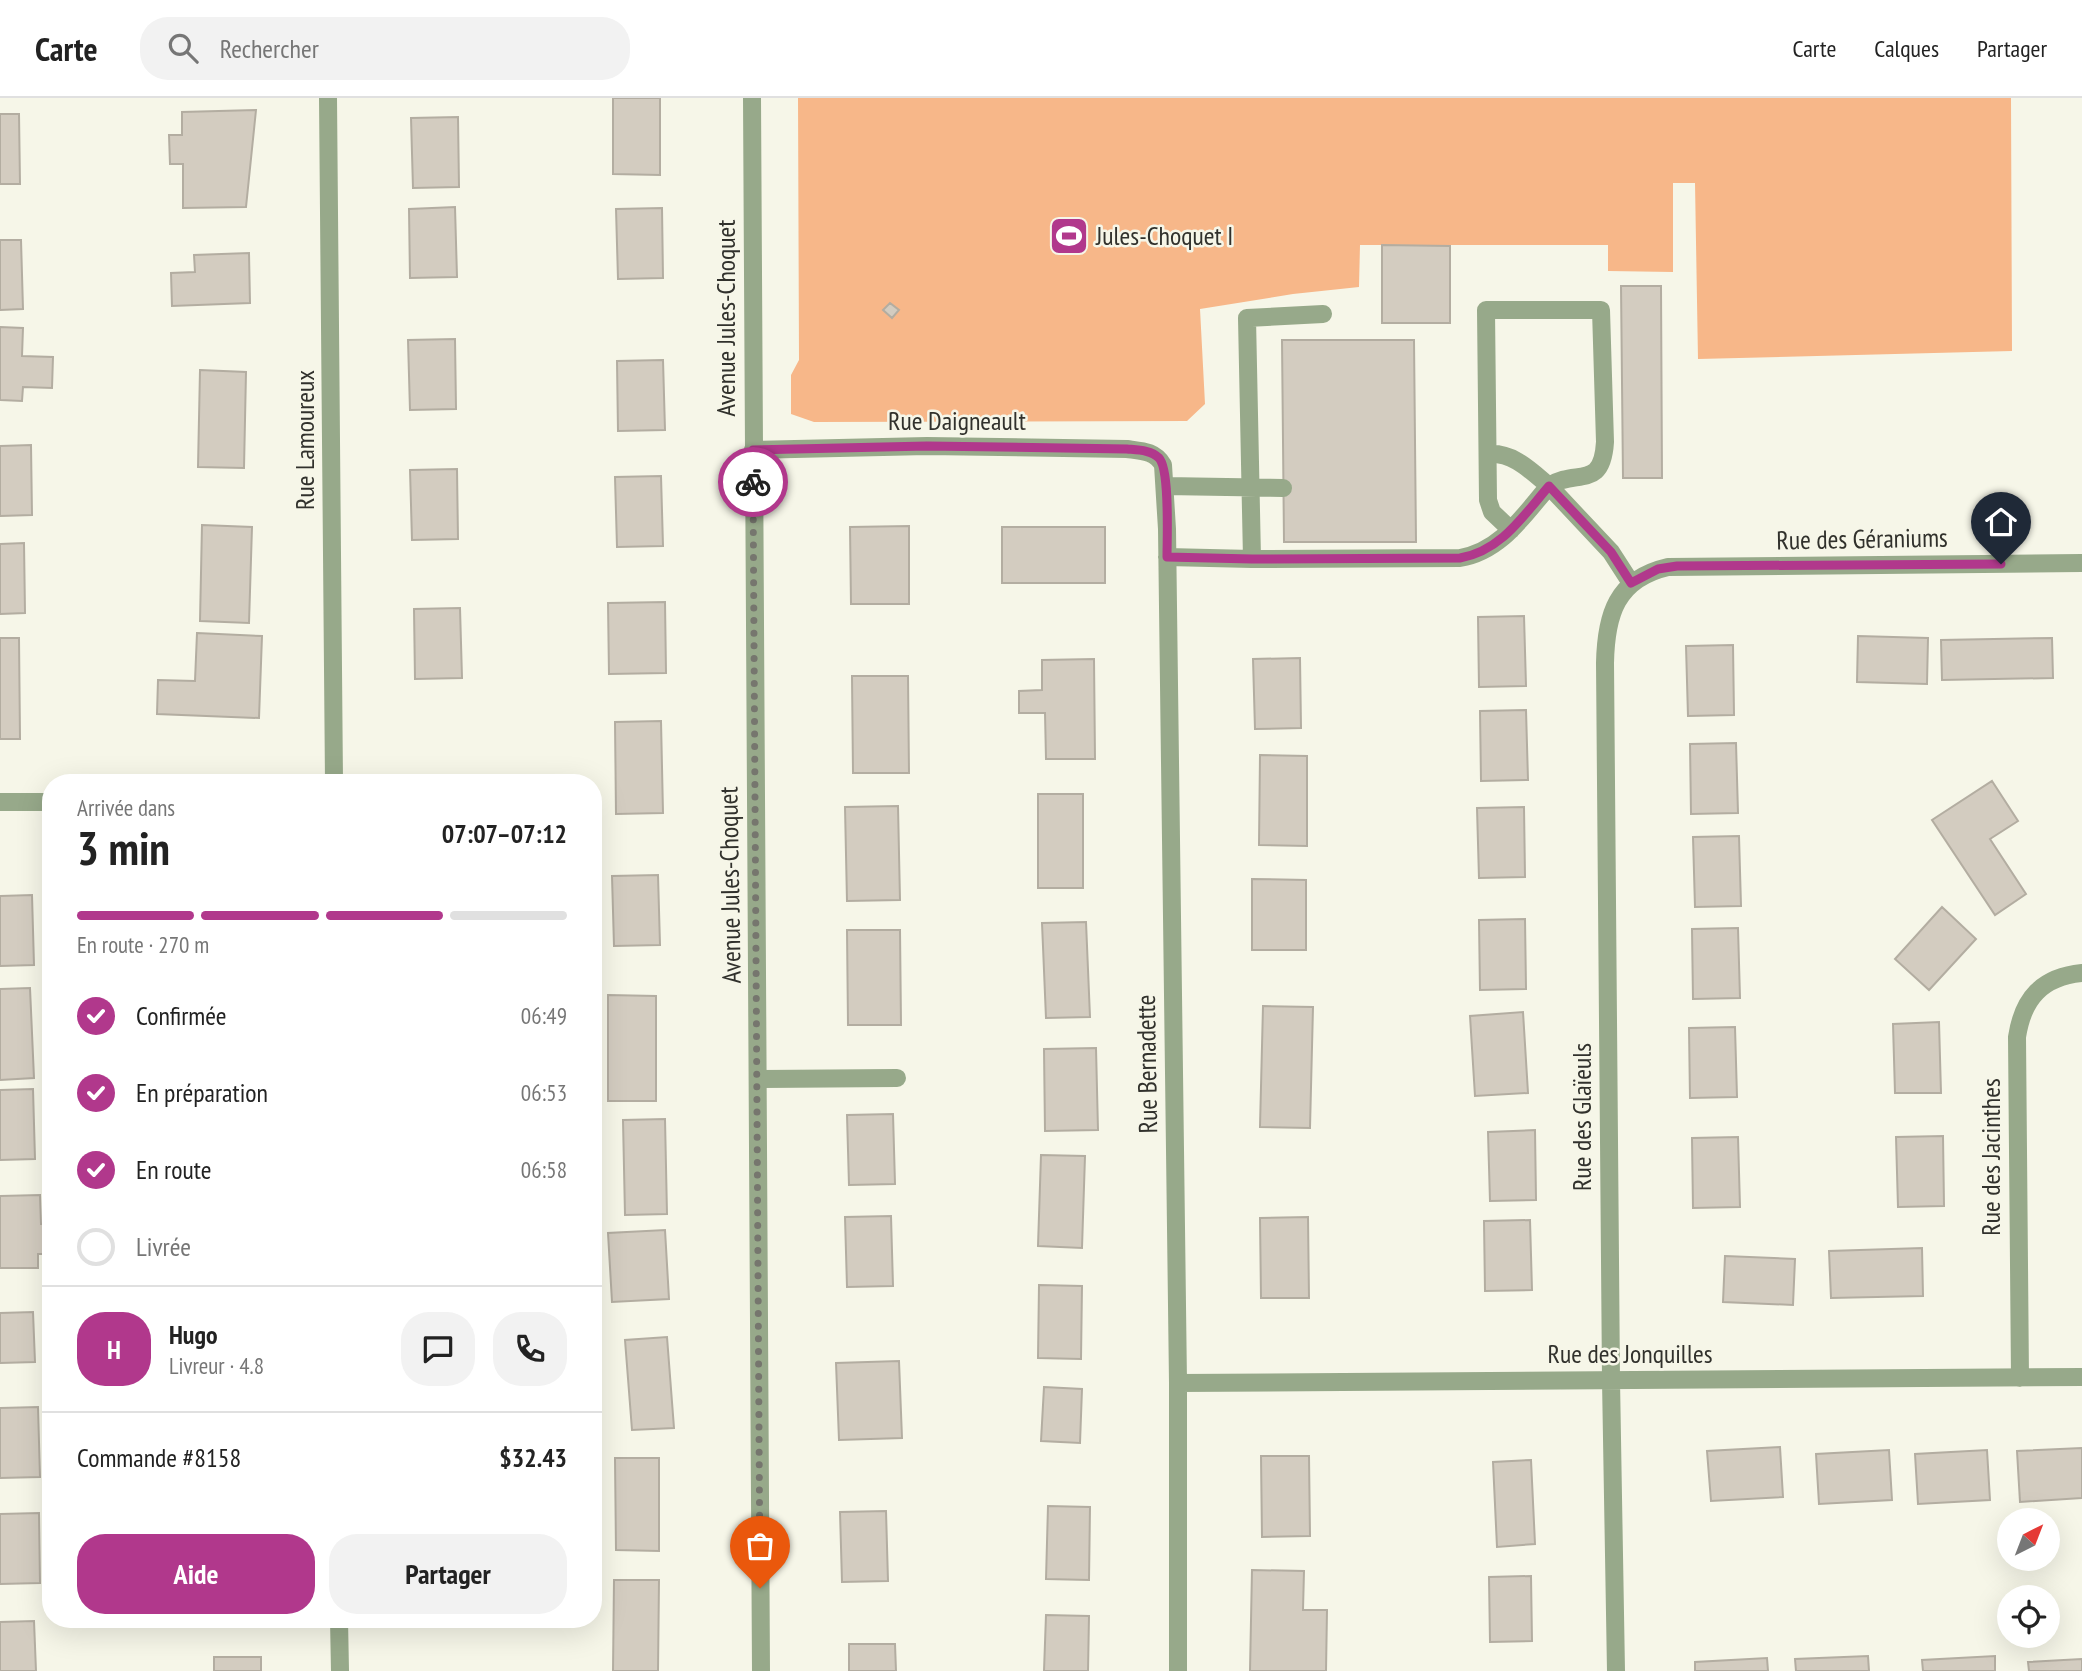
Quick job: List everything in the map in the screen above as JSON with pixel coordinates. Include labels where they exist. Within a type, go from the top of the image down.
[{"type":"street","name":"Rue Lamoureux","points":[[328,98],[334,774]]},
{"type":"street","name":"Avenue Jules-Choquet","points":[[752,98],[761,1671]]},
{"type":"street","points":[[1167,557],[1460,558],[1492,548],[1511,530],[1549,486],[1560,480],[1591,475],[1604,456],[1601,310],[1486,310],[1488,500],[1492,512],[1511,530]]},
{"type":"street","points":[[1252,559],[1247,318],[1323,314]]},
{"type":"street","name":"Rue Daigneault","points":[[753,450],[927,446],[1103,448],[1146,451],[1159,458]]},
{"type":"street","points":[[1488,454],[1506,456],[1524,465],[1549,486],[1637,579]]},
{"type":"street","name":"Rue Bernadette","points":[[1159,458],[1163,465],[1166,486],[1178,1383],[1178,1671]]},
{"type":"street","points":[[1166,486],[1283,488]]},
{"type":"street","name":"Rue des Géraniums","points":[[1637,579],[1658,569],[1677,566],[2082,563]]},
{"type":"street","name":"Rue des Glaïeuls","points":[[1616,1671],[1605,633],[1613,608],[1637,579]]},
{"type":"street","points":[[0,802],[42,802]]},
{"type":"street","name":"Rue des Jacinthes","points":[[2020,1378],[2017,1037],[2022,1014],[2040,988],[2050,981],[2082,973]]},
{"type":"street","points":[[758,1079],[897,1078]]},
{"type":"street","name":"Rue des Jonquilles","points":[[1178,1383],[2082,1377]]},
{"type":"street","points":[[339,1628],[340,1671]]},
{"type":"shaded area","points":[[798,98],[2011,98],[2012,351],[1698,359],[1695,183],[1673,183],[1673,272],[1608,271],[1608,245],[1360,245],[1359,287],[1293,294],[1200,309],[1205,404],[1187,421],[814,422],[791,414],[791,375],[799,360]]},
{"type":"building","points":[[613,98],[660,98],[660,175],[613,174]]},
{"type":"building","points":[[256,110],[246,207],[183,208],[183,164],[170,164],[169,135],[182,135],[182,112]]},
{"type":"building","points":[[0,114],[19,114],[20,184],[0,184]]},
{"type":"building","points":[[458,117],[459,187],[413,188],[411,118]]},
{"type":"building","points":[[455,207],[457,277],[410,278],[409,209]]},
{"type":"building","points":[[662,208],[663,278],[618,279],[616,209]]},
{"type":"building","points":[[0,240],[21,240],[23,309],[0,310]]},
{"type":"building","points":[[1382,245],[1450,246],[1450,323],[1382,323]]},
{"type":"building","points":[[249,253],[250,303],[172,306],[171,273],[195,272],[194,255]]},
{"type":"building","points":[[1621,286],[1661,286],[1662,478],[1623,478]]},
{"type":"building","points":[[890,303],[899,310],[892,318],[883,310]]},
{"type":"building","points":[[0,327],[23,328],[22,356],[53,357],[52,388],[23,387],[22,401],[0,400]]},
{"type":"building","points":[[455,339],[456,409],[410,410],[408,340]]},
{"type":"building","points":[[1282,340],[1414,340],[1416,542],[1284,542]]},
{"type":"building","points":[[663,360],[665,430],[618,431],[617,361]]},
{"type":"building","points":[[200,370],[246,372],[244,468],[198,467]]},
{"type":"building","points":[[31,445],[32,515],[0,516],[0,446]]},
{"type":"building","points":[[457,469],[458,539],[412,540],[410,470]]},
{"type":"building","points":[[661,476],[663,546],[617,547],[615,477]]},
{"type":"building","points":[[202,525],[252,527],[249,623],[200,621]]},
{"type":"building","points":[[909,526],[909,604],[851,604],[850,527]]},
{"type":"building","points":[[1002,527],[1105,527],[1105,583],[1002,583]]},
{"type":"building","points":[[24,543],[25,613],[0,614],[0,544]]},
{"type":"building","points":[[665,602],[666,673],[609,674],[608,603]]},
{"type":"building","points":[[460,608],[462,678],[415,679],[414,609]]},
{"type":"building","points":[[1524,616],[1526,686],[1479,687],[1478,617]]},
{"type":"building","points":[[197,633],[262,636],[259,718],[157,714],[158,680],[195,681]]},
{"type":"building","points":[[1858,636],[1928,638],[1927,684],[1857,682]]},
{"type":"building","points":[[0,638],[19,638],[20,739],[0,739]]},
{"type":"building","points":[[2052,638],[2053,678],[1942,680],[1941,640]]},
{"type":"building","points":[[1733,645],[1734,715],[1688,716],[1686,646]]},
{"type":"building","points":[[1300,658],[1301,728],[1255,729],[1253,659]]},
{"type":"building","points":[[1094,659],[1095,759],[1046,759],[1045,713],[1019,713],[1019,691],[1042,690],[1042,660]]},
{"type":"building","points":[[852,676],[908,676],[909,773],[853,773]]},
{"type":"building","points":[[1526,710],[1528,780],[1481,781],[1480,711]]},
{"type":"building","points":[[661,721],[663,813],[616,814],[615,722]]},
{"type":"building","points":[[1736,743],[1738,813],[1691,814],[1690,744]]},
{"type":"building","points":[[1260,755],[1307,756],[1307,846],[1259,845]]},
{"type":"building","points":[[1992,781],[2018,821],[1990,839],[2026,894],[1995,915],[1932,820]]},
{"type":"building","points":[[1038,794],[1083,794],[1083,888],[1038,888]]},
{"type":"building","points":[[898,806],[900,900],[847,901],[845,807]]},
{"type":"building","points":[[1524,807],[1525,877],[1479,878],[1477,808]]},
{"type":"building","points":[[1739,836],[1741,906],[1695,907],[1693,837]]},
{"type":"building","points":[[658,875],[660,945],[614,946],[612,876]]},
{"type":"building","points":[[1252,879],[1306,880],[1306,950],[1252,950]]},
{"type":"building","points":[[32,895],[34,965],[0,966],[0,896]]},
{"type":"building","points":[[1942,907],[1976,939],[1929,990],[1895,959]]},
{"type":"building","points":[[1525,919],[1526,989],[1480,990],[1479,920]]},
{"type":"building","points":[[1086,922],[1090,1017],[1046,1018],[1042,923]]},
{"type":"building","points":[[1738,928],[1740,998],[1693,999],[1692,929]]},
{"type":"building","points":[[847,930],[900,930],[901,1025],[848,1025]]},
{"type":"building","points":[[30,988],[34,1078],[0,1080],[0,989]]},
{"type":"building","points":[[608,995],[656,996],[656,1101],[608,1101]]},
{"type":"building","points":[[1263,1006],[1313,1007],[1310,1128],[1260,1127]]},
{"type":"building","points":[[1523,1012],[1528,1093],[1475,1096],[1470,1016]]},
{"type":"building","points":[[1939,1022],[1941,1093],[1895,1093],[1893,1024]]},
{"type":"building","points":[[1735,1027],[1737,1097],[1690,1098],[1689,1028]]},
{"type":"building","points":[[1096,1048],[1098,1130],[1045,1131],[1044,1049]]},
{"type":"building","points":[[33,1089],[35,1159],[0,1160],[0,1090]]},
{"type":"building","points":[[893,1114],[895,1184],[849,1185],[847,1115]]},
{"type":"building","points":[[665,1119],[667,1214],[625,1215],[623,1120]]},
{"type":"building","points":[[1535,1130],[1536,1200],[1490,1201],[1488,1132]]},
{"type":"building","points":[[1943,1136],[1944,1206],[1898,1207],[1896,1137]]},
{"type":"building","points":[[1738,1137],[1740,1207],[1693,1208],[1692,1138]]},
{"type":"building","points":[[1041,1155],[1085,1156],[1082,1248],[1038,1246]]},
{"type":"building","points":[[40,1195],[42,1254],[38,1254],[38,1268],[0,1268],[0,1196]]},
{"type":"building","points":[[891,1216],[893,1286],[847,1287],[845,1217]]},
{"type":"building","points":[[1308,1217],[1309,1298],[1261,1298],[1260,1218]]},
{"type":"building","points":[[1530,1220],[1532,1290],[1485,1291],[1484,1221]]},
{"type":"building","points":[[665,1230],[669,1299],[612,1302],[608,1233]]},
{"type":"building","points":[[1922,1248],[1923,1296],[1831,1298],[1829,1251]]},
{"type":"building","points":[[1725,1256],[1795,1259],[1793,1305],[1723,1302]]},
{"type":"building","points":[[1039,1285],[1082,1286],[1081,1359],[1038,1358]]},
{"type":"building","points":[[33,1312],[35,1362],[0,1363],[0,1313]]},
{"type":"building","points":[[667,1337],[674,1428],[632,1430],[625,1340]]},
{"type":"building","points":[[899,1361],[902,1438],[839,1440],[836,1363]]},
{"type":"building","points":[[1044,1387],[1082,1389],[1080,1443],[1041,1441]]},
{"type":"building","points":[[38,1407],[40,1477],[0,1478],[0,1408]]},
{"type":"building","points":[[1780,1447],[1783,1497],[1711,1501],[1707,1451]]},
{"type":"building","points":[[2082,1448],[2082,1498],[2020,1502],[2017,1451]]},
{"type":"building","points":[[1889,1450],[1892,1500],[1819,1504],[1816,1454]]},
{"type":"building","points":[[1987,1450],[1990,1500],[1918,1504],[1915,1454]]},
{"type":"building","points":[[1261,1456],[1309,1456],[1310,1536],[1262,1537]]},
{"type":"building","points":[[615,1458],[659,1458],[659,1551],[616,1550]]},
{"type":"building","points":[[1531,1460],[1535,1544],[1497,1547],[1493,1462]]},
{"type":"building","points":[[1048,1506],[1090,1507],[1089,1580],[1046,1579]]},
{"type":"building","points":[[886,1511],[888,1581],[842,1582],[840,1512]]},
{"type":"building","points":[[39,1513],[40,1583],[0,1584],[0,1514]]},
{"type":"building","points":[[1252,1570],[1304,1571],[1303,1610],[1327,1610],[1326,1671],[1250,1671]]},
{"type":"building","points":[[1531,1576],[1532,1641],[1490,1642],[1489,1577]]},
{"type":"building","points":[[614,1580],[659,1580],[658,1671],[613,1671]]},
{"type":"building","points":[[1046,1615],[1089,1616],[1088,1671],[1044,1671]]},
{"type":"building","points":[[34,1621],[36,1671],[0,1671],[0,1622]]},
{"type":"building","points":[[849,1644],[895,1644],[896,1671],[849,1671]]},
{"type":"building","points":[[1868,1656],[1869,1671],[1796,1671],[1795,1659]]},
{"type":"building","points":[[1995,1656],[1995,1671],[1923,1671],[1922,1660]]},
{"type":"building","points":[[214,1657],[261,1657],[261,1671],[214,1671]]},
{"type":"building","points":[[1767,1658],[1768,1671],[1695,1671],[1695,1662]]},
{"type":"building","points":[[2082,1659],[2082,1671],[2029,1671],[2028,1662]]},
{"type":"way so far","points":[[753,482],[760,1588]]},
{"type":"place","name":"Jules-Choquet I","points":[[1069,236]]},
{"type":"route","points":[[753,482],[753,450],[927,446],[1127,449],[1152,453],[1163,465],[1167,557],[1252,559],[1473,556],[1492,548],[1549,486],[1611,552],[1631,583],[1658,569],[1677,566],[2001,564]]}]
